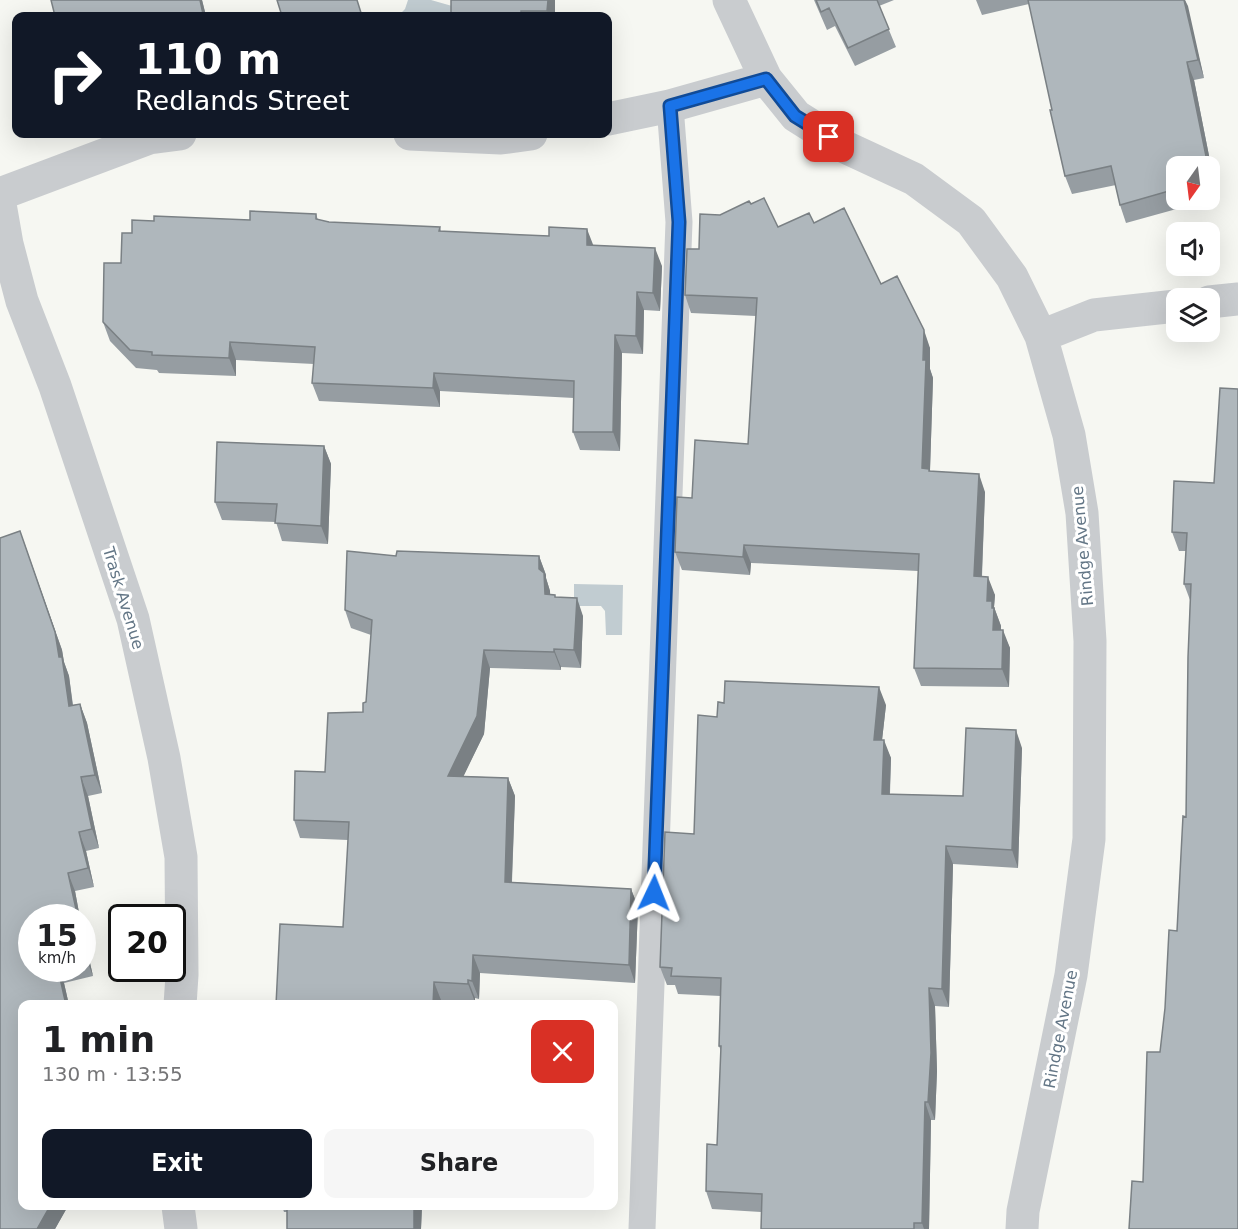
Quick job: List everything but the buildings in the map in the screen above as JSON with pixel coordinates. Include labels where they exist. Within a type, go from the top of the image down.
[{"type":"street","name":"Rindge Avenue","points":[[729,0],[766,79],[795,116],[845,147],[914,179],[971,221],[1012,277],[1041,336],[1069,435],[1082,513],[1090,641],[1089,839],[1071,975],[1023,1211],[1022,1229]]},
{"type":"street","points":[[612,118],[670,106],[766,79]]},
{"type":"street","points":[[0,194],[148,138]]},
{"type":"street","name":"Trask Avenue","points":[[0,204],[7,244],[22,301],[55,386],[134,619],[164,758],[181,857],[180,1000]]},
{"type":"street","points":[[1220,301],[1238,299]]},
{"type":"street","points":[[1041,336],[1094,315],[1166,307]]},
{"type":"street","points":[[179,1210],[181,1229]]},
{"type":"lane","points":[[642,1229],[679,222],[670,106]]},
{"type":"shaded area","points":[[408,0],[431,0],[452,6],[451,12],[402,12]]},
{"type":"shaded area","points":[[574,584],[623,585],[622,635],[606,635],[605,611],[601,606],[574,606]]},
{"type":"route","points":[[654,893],[679,222],[670,106],[766,79],[795,116],[829,137]]}]
